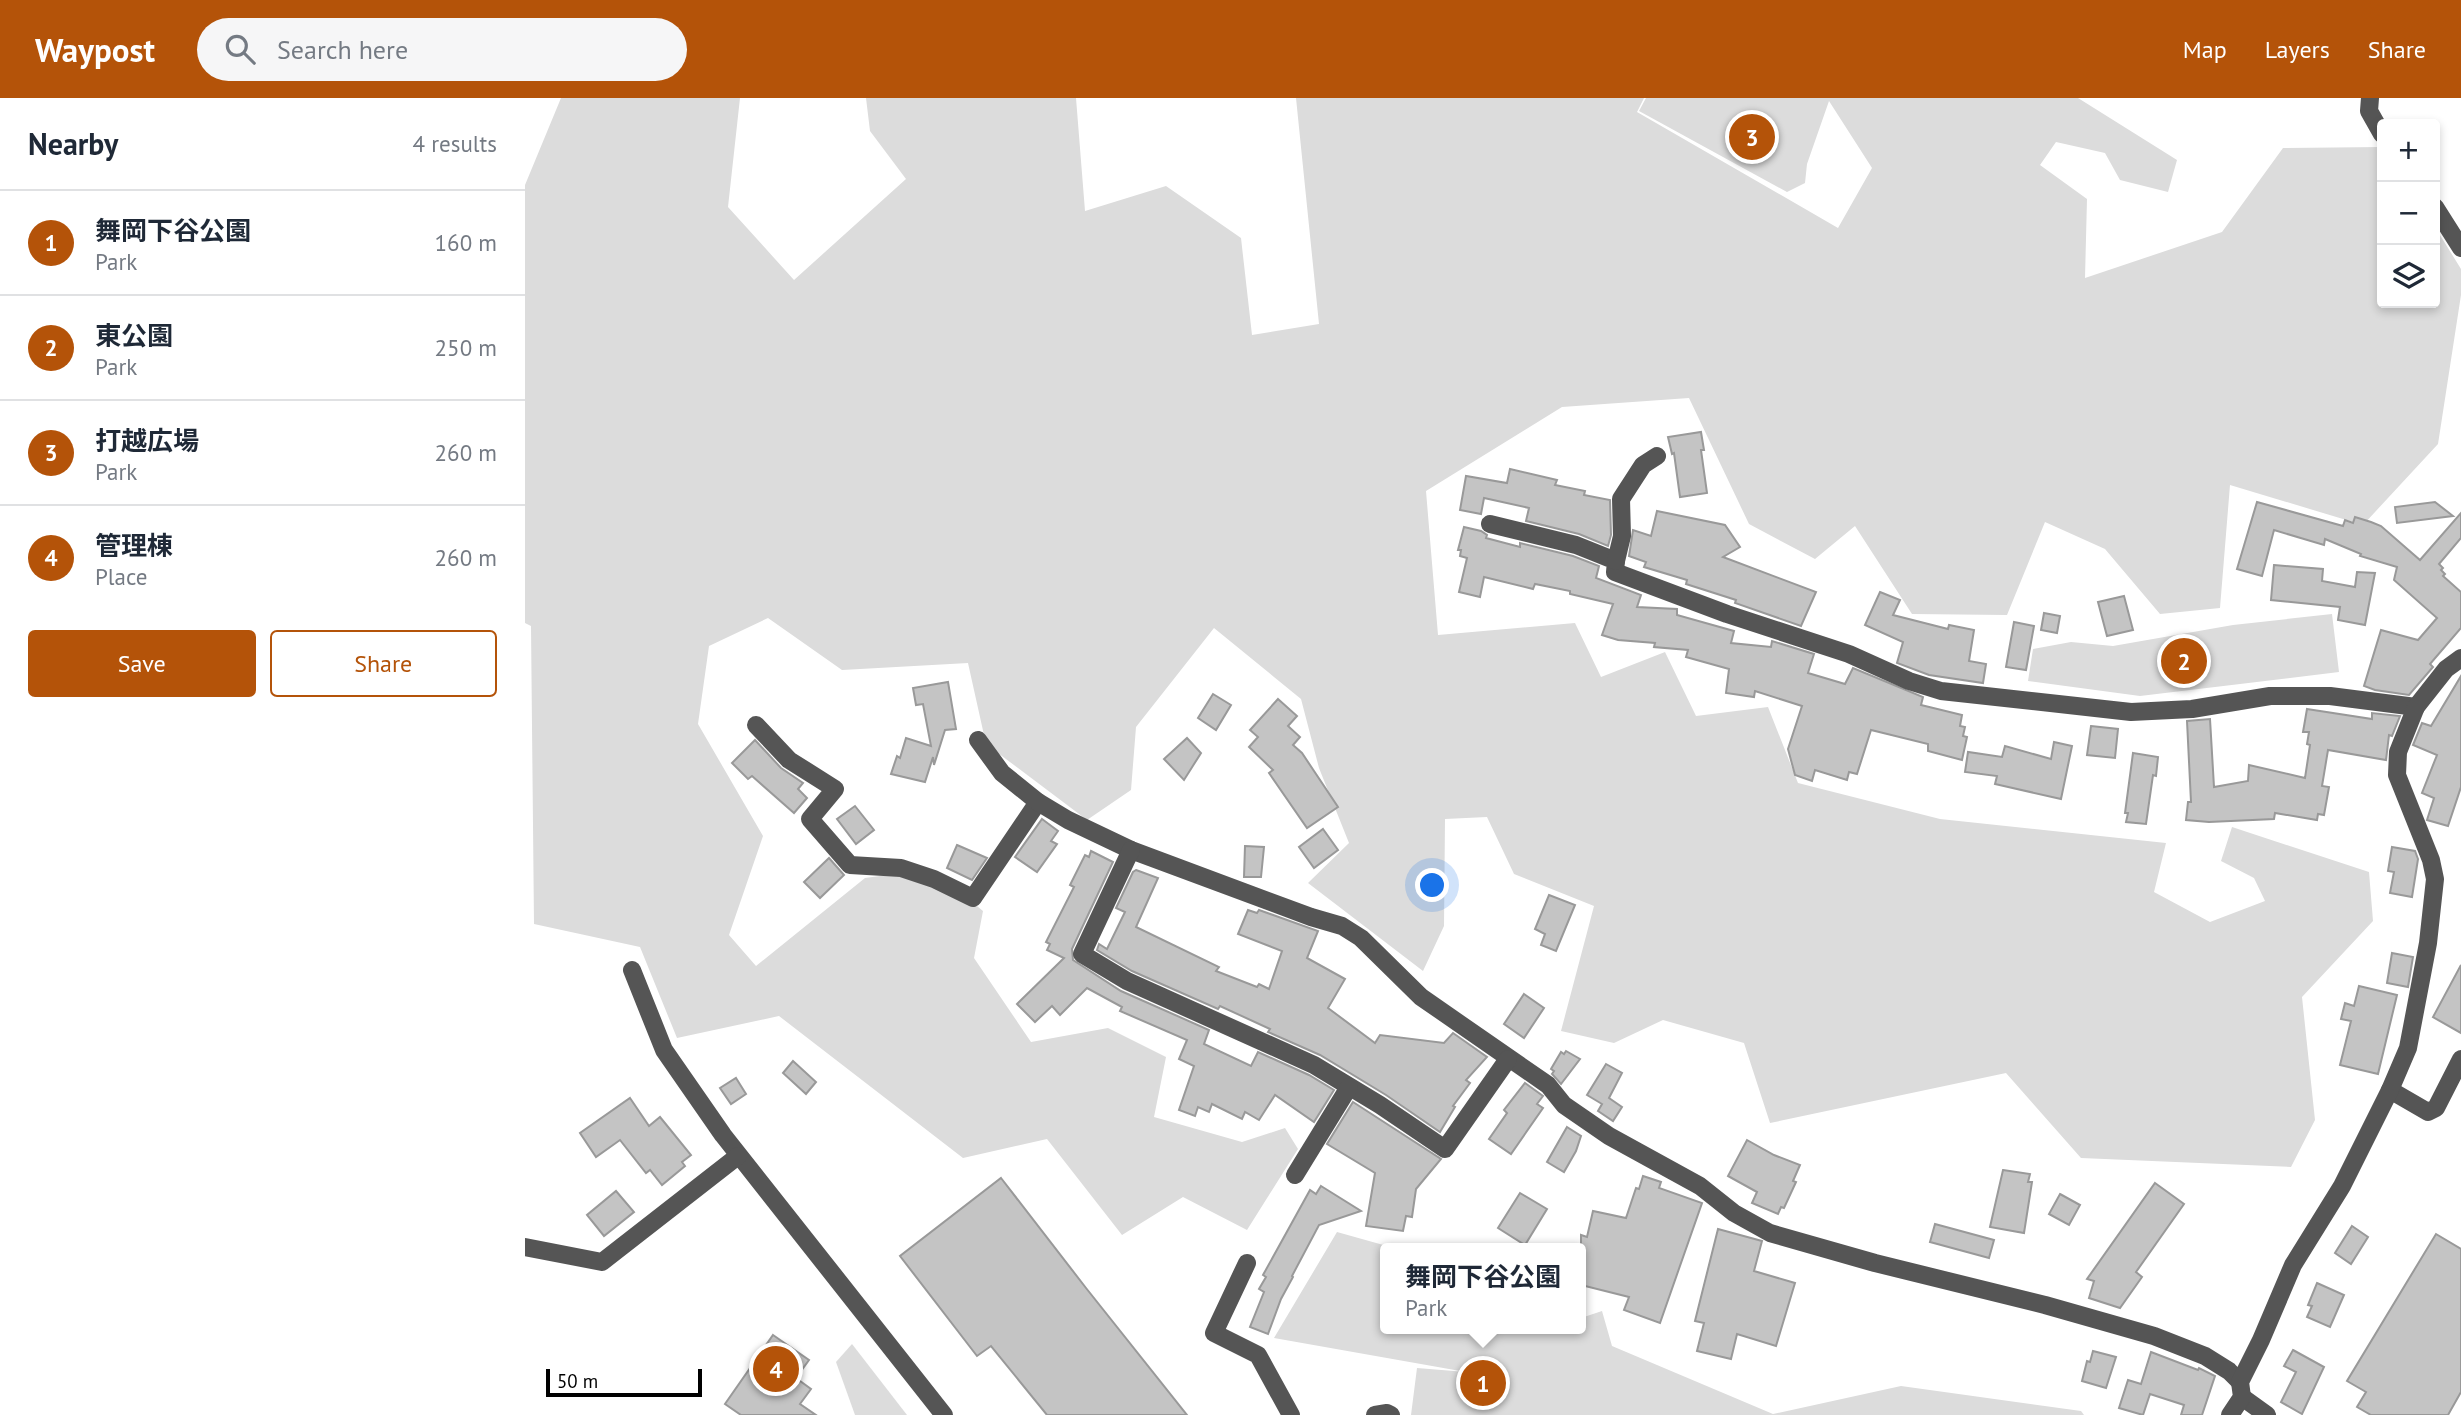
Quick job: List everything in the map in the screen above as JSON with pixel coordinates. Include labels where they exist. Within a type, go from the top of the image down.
[{"type":"street","points":[[2366,102],[2377,124]]},
{"type":"street","points":[[2440,215],[2461,248]]},
{"type":"street","points":[[1657,456],[1643,466],[1621,499],[1622,536],[1615,572],[1727,614],[1849,654],[1909,681],[1941,691],[2131,712],[2192,709],[2270,696],[2330,696],[2416,706]]},
{"type":"street","points":[[1490,524],[1576,545],[1616,561]]},
{"type":"street","points":[[2230,1415],[2293,1265],[2342,1186],[2390,1090],[2407,1048],[2428,943],[2435,879],[2431,860],[2397,775],[2398,752],[2416,706],[2446,669],[2461,657]]},
{"type":"street","points":[[756,725],[789,760],[835,789],[810,819],[851,864],[901,868],[934,879],[973,898],[1038,802]]},
{"type":"street","points":[[978,740],[1002,773],[1038,802],[1068,820],[1132,850],[1342,926],[1361,938],[1421,997],[1548,1085],[1564,1105],[1609,1136],[1700,1186],[1734,1213],[1770,1233],[1875,1263],[2045,1304],[2154,1336],[2205,1356],[2229,1371],[2241,1390],[2267,1415]]},
{"type":"street","points":[[1132,850],[1082,954],[1127,981],[1314,1065],[1445,1149],[1508,1059]]},
{"type":"street","points":[[632,970],[664,1050],[738,1156],[944,1415]]},
{"type":"street","points":[[2390,1090],[2428,1112],[2436,1108],[2461,1059]]},
{"type":"street","points":[[1295,1175],[1349,1087]]},
{"type":"street","points":[[525,1247],[602,1262],[738,1156]]},
{"type":"street","points":[[1247,1263],[1214,1333],[1258,1355],[1291,1415]]},
{"type":"street","points":[[1375,1415],[1391,1415]]},
{"type":"shaded area","points":[[561,98],[740,98],[728,207],[794,280],[906,179],[870,131],[866,98],[1076,98],[1085,211],[1166,186],[1241,238],[1252,335],[1319,324],[1296,98],[1644,98],[1637,112],[1838,228],[1872,168],[1829,101],[1807,164],[1805,183],[1787,192],[1639,111],[1646,98],[2078,98],[2177,160],[2168,192],[2120,180],[2105,153],[2056,142],[2040,165],[2087,199],[2085,278],[2222,232],[2283,148],[2377,147],[2377,308],[2440,308],[2440,235],[2461,269],[2461,295],[2438,444],[2363,525],[2230,485],[2220,608],[2160,614],[2105,549],[2045,522],[2007,615],[1912,614],[1855,526],[1815,559],[1749,524],[1689,398],[1562,407],[1426,491],[1438,635],[1575,623],[1601,677],[1665,652],[1696,716],[1768,707],[1798,783],[1940,819],[2166,843],[2154,892],[2210,922],[2265,901],[2254,878],[2221,861],[2232,827],[2369,872],[2373,921],[2302,997],[2315,1120],[2291,1167],[2081,1158],[2006,1073],[1770,1123],[1744,1043],[1663,1020],[1614,1043],[1561,1031],[1594,906],[1514,874],[1487,817],[1445,819],[1444,926],[1423,971],[1308,883],[1349,843],[1319,768],[1301,699],[1214,628],[1136,727],[1131,790],[1087,820],[986,744],[968,663],[842,670],[768,618],[709,646],[698,724],[763,836],[729,935],[756,966],[865,878],[932,869],[983,911],[974,958],[1031,1042],[1108,1028],[1166,1057],[1154,1117],[1242,1142],[1285,1128],[1298,1149],[1247,1230],[1183,1197],[1122,1235],[1047,1139],[963,1158],[779,1016],[677,1038],[640,947],[534,924],[531,626],[525,623],[525,185]]},
{"type":"shaded area","points":[[2332,614],[2339,672],[2140,696],[2028,681],[2033,649],[2071,642],[2113,646],[2233,625]]},
{"type":"shaded area","points":[[1337,1232],[1380,1244],[1380,1334],[1586,1334],[1586,1316],[1602,1311],[1612,1346],[1773,1414],[1901,1386],[2081,1411],[2084,1415],[1411,1415],[1417,1368],[1466,1372],[1274,1338]]},
{"type":"shaded area","points":[[852,1344],[907,1415],[855,1415],[836,1362]]},
{"type":"building","points":[[1701,432],[1707,493],[1680,497],[1674,453],[1672,454],[1668,437]]},
{"type":"building","points":[[1510,469],[1557,480],[1555,485],[1585,491],[1584,495],[1610,500],[1611,535],[1608,546],[1579,534],[1526,521],[1529,508],[1484,498],[1481,514],[1460,510],[1466,476],[1507,483]]},
{"type":"building","points":[[2257,502],[2343,526],[2345,520],[2353,523],[2355,517],[2371,522],[2381,526],[2420,560],[2461,513],[2461,538],[2439,564],[2445,574],[2443,576],[2461,592],[2461,628],[2430,664],[2433,667],[2409,695],[2364,686],[2381,630],[2418,640],[2437,618],[2394,580],[2397,567],[2360,556],[2361,554],[2325,539],[2324,545],[2274,530],[2262,576],[2237,569]]},
{"type":"building","points":[[2435,502],[2453,516],[2397,523],[2395,507]]},
{"type":"building","points":[[1657,511],[1725,525],[1740,547],[1723,557],[1816,592],[1801,626],[1735,603],[1736,600],[1686,584],[1687,580],[1644,567],[1646,562],[1629,556],[1633,530],[1651,536]]},
{"type":"building","points":[[1464,527],[1481,531],[1487,535],[1486,538],[1573,556],[1599,566],[1596,578],[1641,595],[1637,607],[1677,609],[1677,615],[1734,631],[1731,643],[1771,647],[1772,641],[1814,654],[1808,673],[1845,684],[1853,668],[1923,697],[1921,705],[1962,715],[1960,726],[1965,727],[1963,736],[1967,737],[1962,760],[1928,751],[1928,744],[1871,730],[1857,774],[1849,772],[1847,780],[1815,770],[1812,781],[1795,775],[1788,749],[1802,706],[1755,691],[1754,697],[1726,693],[1729,669],[1686,657],[1688,650],[1654,647],[1655,643],[1618,640],[1602,635],[1613,604],[1570,594],[1570,591],[1535,584],[1533,589],[1484,577],[1480,597],[1459,592],[1467,558],[1460,556],[1461,550],[1458,550]]},
{"type":"building","points":[[2274,565],[2323,569],[2322,581],[2355,587],[2357,572],[2375,573],[2365,625],[2338,620],[2340,607],[2271,600]]},
{"type":"building","points":[[1880,592],[1900,600],[1893,615],[1948,629],[1949,625],[1974,630],[1969,661],[1986,664],[1983,683],[1929,675],[1897,663],[1903,642],[1865,625]]},
{"type":"building","points":[[2124,596],[2133,630],[2107,636],[2098,602]]},
{"type":"building","points":[[2044,613],[2060,616],[2057,633],[2041,630]]},
{"type":"building","points":[[2014,622],[2034,626],[2026,670],[2006,667]]},
{"type":"building","points":[[2461,676],[2461,787],[2448,826],[2427,820],[2434,798],[2422,793],[2437,755],[2413,745],[2422,723],[2431,726]]},
{"type":"building","points":[[948,682],[956,729],[945,730],[934,765],[933,757],[925,782],[891,774],[897,756],[900,758],[906,738],[931,746],[923,704],[916,705],[913,688]]},
{"type":"building","points":[[1213,694],[1231,705],[1216,730],[1198,718]]},
{"type":"building","points":[[1278,699],[1297,716],[1288,726],[1300,737],[1293,745],[1302,753],[1338,807],[1307,828],[1269,773],[1273,770],[1249,747],[1258,737],[1250,730]]},
{"type":"building","points":[[2307,709],[2372,719],[2372,713],[2400,716],[2392,736],[2389,735],[2386,760],[2328,750],[2322,786],[2329,787],[2324,815],[2318,814],[2317,820],[2275,813],[2274,819],[2209,822],[2186,820],[2188,802],[2191,802],[2187,721],[2210,719],[2214,787],[2248,781],[2249,765],[2305,778],[2310,745],[2307,744],[2309,732],[2303,732]]},
{"type":"building","points":[[2091,726],[2118,729],[2115,758],[2087,755]]},
{"type":"building","points":[[1187,738],[1201,753],[1184,780],[1164,759]]},
{"type":"building","points":[[755,740],[781,768],[803,783],[798,789],[807,798],[794,813],[752,776],[748,779],[732,763]]},
{"type":"building","points":[[2054,742],[2072,746],[2061,799],[1995,784],[1997,776],[1965,772],[1968,752],[2002,757],[2005,746],[2051,759]]},
{"type":"building","points":[[2133,753],[2158,757],[2146,824],[2126,822]]},
{"type":"building","points":[[855,806],[874,830],[856,844],[837,819]]},
{"type":"building","points":[[1042,819],[1058,831],[1051,841],[1057,844],[1037,872],[1015,857]]},
{"type":"building","points":[[1323,829],[1338,850],[1314,868],[1299,847]]},
{"type":"building","points":[[957,845],[987,858],[972,880],[947,868]]},
{"type":"building","points":[[1245,846],[1264,847],[1261,877],[1244,877]]},
{"type":"building","points":[[2392,847],[2415,851],[2418,859],[2412,897],[2390,893],[2394,872],[2388,871]]},
{"type":"building","points":[[1091,851],[1113,862],[1072,949],[1073,960],[1121,991],[1209,1030],[1204,1044],[1251,1066],[1258,1052],[1309,1075],[1334,1090],[1314,1122],[1275,1095],[1259,1120],[1245,1112],[1242,1119],[1212,1104],[1209,1112],[1198,1107],[1195,1116],[1179,1110],[1194,1066],[1179,1059],[1187,1040],[1120,1011],[1122,1007],[1087,988],[1060,1015],[1052,1006],[1035,1022],[1017,1004],[1064,958],[1047,950],[1050,944],[1046,942],[1074,887],[1070,885],[1085,855],[1089,857]]},
{"type":"building","points":[[829,858],[844,875],[820,898],[804,882]]},
{"type":"building","points":[[1136,870],[1158,878],[1136,927],[1219,967],[1216,971],[1269,989],[1282,951],[1238,934],[1248,910],[1257,913],[1259,910],[1318,931],[1307,958],[1345,979],[1328,1008],[1375,1043],[1380,1035],[1444,1043],[1453,1033],[1487,1057],[1466,1080],[1470,1083],[1453,1106],[1455,1107],[1440,1132],[1320,1055],[1268,1032],[1270,1029],[1220,1006],[1218,1009],[1132,971],[1097,950],[1099,944],[1107,949],[1125,912],[1116,908]]},
{"type":"building","points":[[1549,895],[1575,905],[1556,951],[1541,945],[1545,934],[1535,929]]},
{"type":"building","points":[[2392,953],[2413,957],[2408,987],[2387,983]]},
{"type":"building","points":[[2461,965],[2461,1033],[2433,1017]]},
{"type":"building","points":[[2359,986],[2397,995],[2378,1074],[2340,1065],[2351,1021],[2341,1019],[2345,1003],[2354,1006]]},
{"type":"building","points":[[1524,994],[1544,1008],[1524,1038],[1504,1024]]},
{"type":"building","points":[[1566,1051],[1580,1059],[1561,1084],[1551,1069],[1561,1052],[1564,1054]]},
{"type":"building","points":[[793,1061],[816,1082],[806,1094],[783,1073]]},
{"type":"building","points":[[1606,1064],[1622,1073],[1609,1098],[1622,1107],[1613,1121],[1598,1111],[1602,1104],[1587,1095]]},
{"type":"building","points":[[736,1078],[746,1094],[731,1104],[720,1088]]},
{"type":"building","points":[[1525,1083],[1543,1096],[1537,1104],[1543,1108],[1511,1154],[1489,1139],[1507,1113],[1504,1110]]},
{"type":"building","points":[[630,1098],[649,1126],[660,1117],[691,1155],[682,1162],[685,1166],[662,1185],[650,1170],[646,1173],[620,1140],[596,1157],[580,1133]]},
{"type":"building","points":[[1353,1102],[1441,1159],[1416,1189],[1412,1217],[1406,1216],[1403,1231],[1366,1226],[1375,1173],[1327,1144]]},
{"type":"building","points":[[1567,1127],[1581,1136],[1564,1172],[1547,1162]]},
{"type":"building","points":[[1747,1140],[1800,1165],[1793,1181],[1796,1182],[1784,1208],[1781,1207],[1778,1214],[1752,1203],[1757,1192],[1728,1176]]},
{"type":"building","points":[[2003,1170],[2030,1174],[2028,1182],[2032,1182],[2024,1233],[1990,1227]]},
{"type":"building","points":[[1643,1176],[1661,1182],[1659,1188],[1702,1203],[1660,1323],[1624,1310],[1629,1297],[1586,1286],[1586,1243],[1581,1243],[1581,1235],[1587,1237],[1593,1211],[1626,1218],[1636,1188],[1639,1189]]},
{"type":"building","points":[[1001,1178],[1187,1415],[1047,1415],[991,1346],[977,1356],[900,1256]]},
{"type":"building","points":[[2155,1183],[2184,1204],[2136,1272],[2142,1277],[2120,1308],[2089,1298],[2094,1281],[2087,1279]]},
{"type":"building","points":[[1321,1186],[1361,1211],[1319,1225],[1281,1299],[1268,1334],[1250,1327],[1264,1292],[1259,1289],[1266,1277],[1263,1275],[1310,1190],[1316,1194]]},
{"type":"building","points":[[616,1191],[634,1212],[604,1236],[587,1215]]},
{"type":"building","points":[[1520,1193],[1547,1209],[1526,1243],[1498,1228]]},
{"type":"building","points":[[2060,1194],[2080,1205],[2069,1225],[2049,1214]]},
{"type":"building","points":[[1935,1224],[1994,1240],[1989,1258],[1930,1242]]},
{"type":"building","points":[[2352,1226],[2368,1237],[2351,1264],[2335,1253]]},
{"type":"building","points":[[1718,1229],[1762,1241],[1754,1271],[1795,1283],[1776,1346],[1737,1334],[1731,1359],[1697,1351],[1704,1323],[1695,1321]]},
{"type":"building","points":[[2436,1234],[2461,1249],[2461,1392],[2448,1415],[2371,1415],[2357,1407],[2366,1392],[2347,1381]]},
{"type":"building","points":[[2317,1283],[2344,1295],[2330,1327],[2307,1317],[2312,1306],[2308,1305]]},
{"type":"building","points":[[773,1335],[809,1360],[796,1378],[811,1389],[800,1404],[816,1415],[741,1415],[725,1404]]},
{"type":"building","points":[[2293,1350],[2324,1367],[2302,1414],[2281,1402],[2296,1372],[2284,1366]]},
{"type":"building","points":[[2093,1351],[2116,1357],[2106,1388],[2082,1381],[2087,1361],[2090,1362]]},
{"type":"building","points":[[2151,1352],[2215,1376],[2202,1415],[2181,1415],[2184,1405],[2150,1394],[2143,1415],[2119,1408],[2128,1380],[2141,1384]]},
{"type":"place","name":"打越広場","points":[[1752,137]]},
{"type":"place","name":"東公園","points":[[2184,661]]},
{"type":"place","name":"管理棟","points":[[776,1369]]},
{"type":"place","name":"舞岡下谷公園","points":[[1483,1383]]}]
